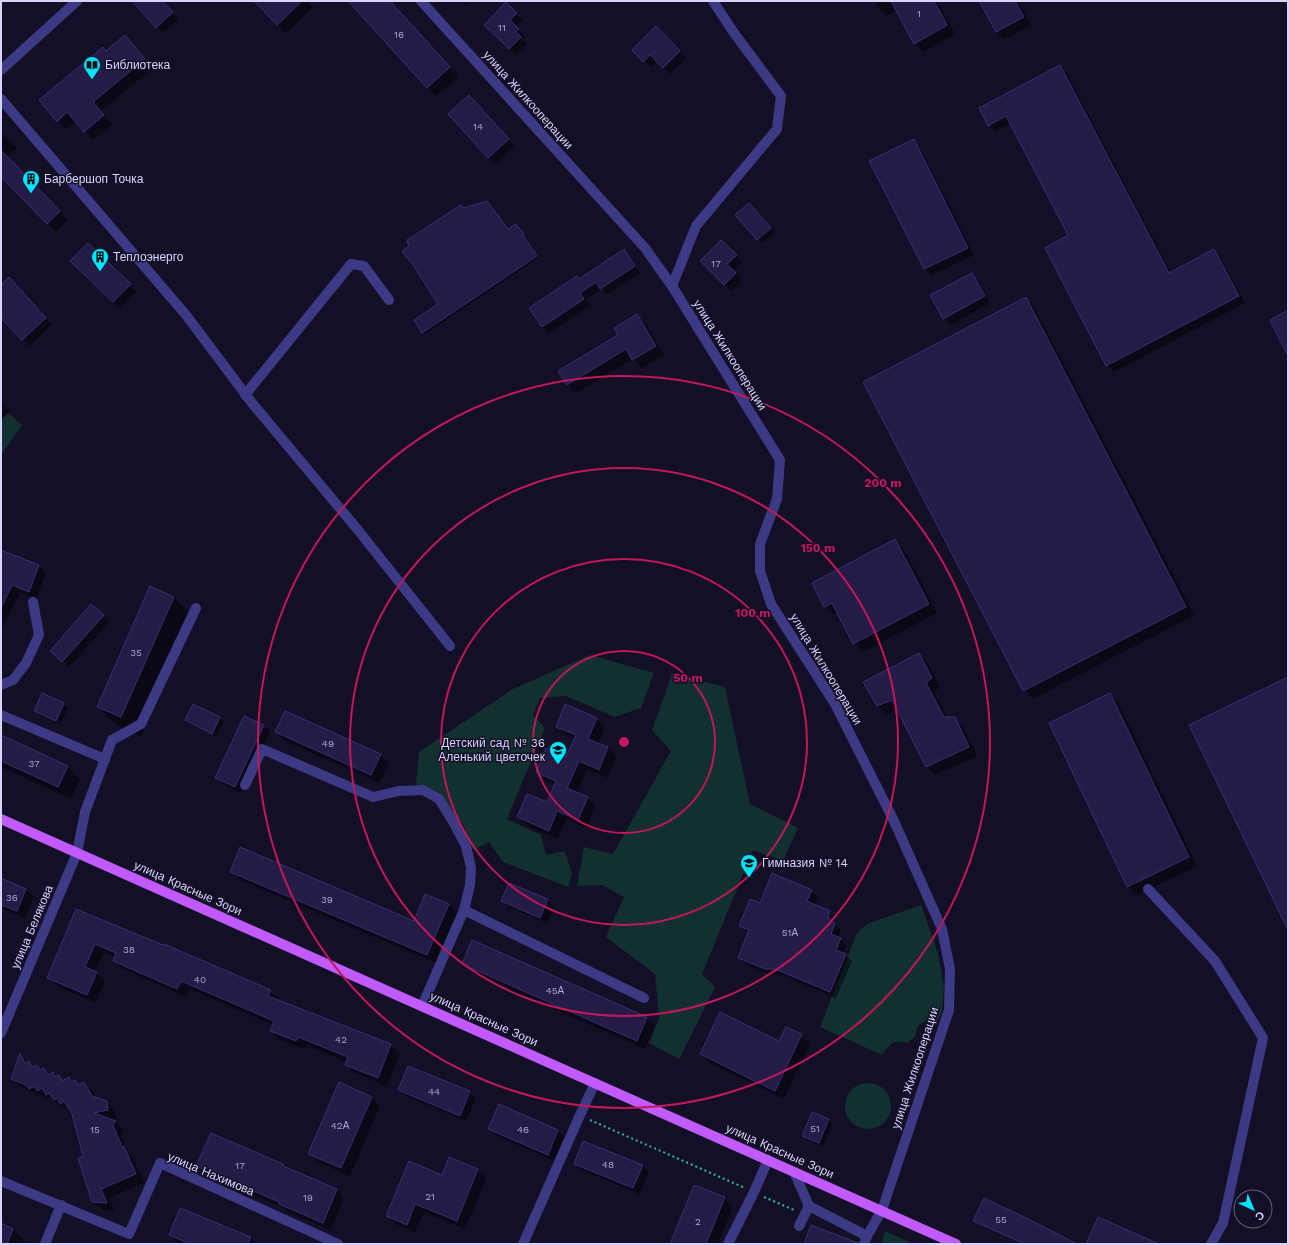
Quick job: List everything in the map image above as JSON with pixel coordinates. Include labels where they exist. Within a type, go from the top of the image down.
[{"type":"main road","name":"улица Красные Зори","points":[[1,819],[595,1082],[956,1244]]},
{"type":"street","points":[[1,70],[77,1]]},
{"type":"street","name":"улица Жилкооперации","points":[[420,1],[645,248],[672,286],[780,460],[777,499],[760,544],[760,572],[772,604],[835,704],[894,821],[942,929],[950,969],[949,1010],[882,1210],[866,1240]]},
{"type":"street","points":[[672,286],[696,226],[777,129],[781,96],[734,33],[713,1]]},
{"type":"street","points":[[1,99],[186,315],[245,395],[358,530],[450,646]]},
{"type":"street","points":[[245,395],[351,264],[364,266],[389,300]]},
{"type":"street","points":[[1,685],[13,680],[26,663],[39,635],[33,602]]},
{"type":"street","name":"улица Белякова","points":[[1,1033],[77,853],[85,812],[112,740],[140,724],[196,608]]},
{"type":"street","points":[[1,715],[105,759]]},
{"type":"street","points":[[245,785],[262,749],[373,797],[399,791],[423,790],[439,799],[466,846],[471,868],[470,885],[464,910],[422,1006]]},
{"type":"street","points":[[1148,889],[1215,961],[1262,1038],[1223,1223],[1211,1244]]},
{"type":"street","points":[[464,910],[644,998]]},
{"type":"street","points":[[523,1244],[595,1082]]},
{"type":"street","points":[[728,1244],[768,1160]]},
{"type":"street","name":"улица Нахимова","points":[[1,1181],[128,1234],[160,1163],[338,1244]]},
{"type":"street","points":[[794,1172],[807,1210],[866,1240]]},
{"type":"street","points":[[45,1244],[60,1206]]},
{"type":"street","points":[[799,1226],[807,1210]]},
{"type":"path","points":[[580,1115],[754,1192],[807,1210]]},
{"type":"green space","points":[[9,413],[22,425],[1,455],[1,419]]},
{"type":"green space","points":[[590,655],[654,673],[641,708],[615,717],[566,696],[540,698],[533,715],[545,728],[507,819],[541,835],[546,855],[565,851],[572,874],[568,887],[503,862],[489,842],[473,850],[463,824],[446,802],[432,790],[416,784],[419,752],[513,689]]},
{"type":"green space","points":[[672,674],[725,687],[750,804],[798,828],[783,861],[753,850],[702,974],[715,987],[679,1059],[649,1043],[659,1019],[655,974],[606,937],[624,897],[602,885],[577,886],[584,847],[613,854],[671,751],[652,730]]},
{"type":"green space","points":[[921,905],[938,953],[944,988],[942,1013],[937,1021],[925,1021],[918,1026],[915,1037],[907,1043],[892,1043],[882,1055],[820,1027],[857,933],[867,924]]},
{"type":"green space","points":[[873,1083],[885,1089],[890,1097],[890,1115],[885,1123],[877,1128],[863,1129],[851,1123],[846,1115],[845,1101],[851,1089],[859,1084]]},
{"type":"green space","points":[[885,1231],[913,1244],[881,1244]]},
{"type":"building","points":[[132,1],[162,1],[173,12],[156,28]]},
{"type":"building","points":[[254,1],[302,1],[277,25]]},
{"type":"building","points":[[348,1],[390,1],[450,67],[427,88]]},
{"type":"building","points":[[891,1],[934,1],[947,25],[914,44]]},
{"type":"building","points":[[979,1],[1015,1],[1024,17],[996,32]]},
{"type":"building","points":[[506,2],[517,13],[510,20],[519,29],[516,32],[521,37],[509,49],[484,25]]},
{"type":"building","points":[[656,26],[680,51],[663,68],[650,55],[643,62],[632,50]]},
{"type":"building","name":"Библиотека","points":[[125,35],[145,59],[93,102],[104,115],[84,132],[67,112],[57,122],[39,100],[103,47],[106,51]]},
{"type":"building","points":[[1060,65],[1169,273],[1214,249],[1239,296],[1106,366],[1045,248],[1068,235],[1006,116],[988,126],[979,108]]},
{"type":"building","points":[[469,95],[509,139],[488,158],[448,114]]},
{"type":"building","points":[[914,139],[968,248],[924,269],[869,161]]},
{"type":"building","name":"Барбершоп Точка","points":[[1,150],[60,211],[47,224],[1,177]]},
{"type":"building","points":[[487,201],[508,229],[516,224],[524,234],[523,235],[537,256],[422,333],[414,320],[438,304],[413,265],[402,251],[409,246],[407,240],[461,205],[464,208]]},
{"type":"building","points":[[749,203],[771,228],[757,240],[735,215]]},
{"type":"building","points":[[721,240],[737,255],[727,264],[736,273],[724,285],[700,261]]},
{"type":"building","name":"Теплоэнерго","points":[[88,243],[131,284],[113,302],[70,261]]},
{"type":"building","points":[[624,249],[635,266],[600,289],[596,282],[580,293],[584,299],[542,327],[529,308],[577,276],[579,279]]},
{"type":"building","points":[[972,273],[985,296],[943,319],[930,295]]},
{"type":"building","points":[[9,277],[46,318],[22,340],[1,318],[1,285]]},
{"type":"building","points":[[1026,297],[1186,607],[1023,691],[863,382]]},
{"type":"building","points":[[1288,310],[1288,356],[1270,320]]},
{"type":"building","points":[[637,314],[656,346],[632,360],[626,349],[567,385],[558,371],[618,335],[614,328]]},
{"type":"building","points":[[895,539],[929,604],[853,644],[832,603],[824,607],[812,583]]},
{"type":"building","points":[[1,550],[39,565],[29,592],[12,585],[1,608]]},
{"type":"building","points":[[150,586],[174,597],[121,717],[97,707]]},
{"type":"building","points":[[91,604],[104,615],[62,662],[50,651]]},
{"type":"building","points":[[919,653],[932,678],[926,683],[944,717],[955,717],[969,747],[926,767],[892,700],[877,706],[863,682]]},
{"type":"building","points":[[1288,677],[1288,930],[1189,725]]},
{"type":"building","points":[[42,693],[64,703],[56,721],[34,711]]},
{"type":"building","points":[[1110,693],[1189,857],[1127,887],[1049,723]]},
{"type":"building","points":[[193,704],[220,717],[212,734],[185,720]]},
{"type":"building","name":"Детский сад № 36 Аленький цветочек","points":[[565,704],[597,718],[588,739],[608,747],[599,770],[579,761],[567,788],[588,797],[578,820],[557,811],[549,831],[517,817],[527,794],[547,802],[556,781],[536,772],[546,748],[566,757],[576,735],[556,727]]},
{"type":"building","points":[[285,711],[381,754],[371,775],[275,732]]},
{"type":"building","points":[[244,716],[264,725],[235,787],[215,778]]},
{"type":"building","points":[[1,735],[68,766],[58,787],[1,761]]},
{"type":"building","points":[[240,847],[414,921],[425,894],[449,904],[427,955],[230,872]]},
{"type":"building","points":[[772,873],[812,890],[807,901],[830,911],[828,917],[835,923],[831,934],[841,938],[836,950],[846,954],[830,992],[775,969],[765,969],[738,958],[749,930],[739,926],[750,899],[760,903]]},
{"type":"building","points":[[1,878],[26,889],[17,911],[1,905]]},
{"type":"building","points":[[509,883],[548,899],[540,918],[501,901]]},
{"type":"building","points":[[76,909],[163,945],[164,944],[271,990],[268,996],[391,1044],[378,1078],[345,1065],[348,1057],[298,1037],[296,1041],[270,1031],[274,1021],[181,981],[177,989],[113,961],[116,953],[95,944],[85,967],[97,972],[87,995],[47,978]]},
{"type":"building","points":[[472,940],[647,1017],[637,1041],[462,964]]},
{"type":"building","points":[[720,1012],[779,1041],[786,1027],[802,1034],[775,1091],[700,1054]]},
{"type":"building","points":[[20,1053],[25,1063],[29,1061],[32,1067],[37,1065],[40,1070],[44,1068],[48,1075],[53,1072],[55,1077],[59,1075],[62,1081],[69,1077],[71,1082],[75,1080],[78,1085],[84,1082],[92,1096],[107,1101],[108,1110],[94,1113],[116,1121],[113,1125],[122,1147],[124,1146],[136,1174],[101,1189],[107,1203],[92,1202],[78,1158],[83,1156],[72,1114],[64,1101],[60,1104],[57,1098],[54,1100],[49,1093],[46,1095],[42,1088],[37,1091],[35,1086],[29,1089],[26,1085],[11,1079]]},
{"type":"building","points":[[408,1066],[470,1091],[460,1116],[398,1090]]},
{"type":"building","points":[[339,1082],[372,1097],[341,1168],[308,1154]]},
{"type":"building","points":[[499,1104],[558,1130],[548,1155],[488,1129]]},
{"type":"building","points":[[812,1112],[829,1119],[819,1143],[802,1136]]},
{"type":"building","points":[[211,1133],[337,1189],[323,1223],[196,1166]]},
{"type":"building","points":[[583,1141],[643,1165],[633,1188],[574,1164]]},
{"type":"building","points":[[449,1157],[478,1169],[457,1221],[415,1204],[407,1225],[386,1216],[409,1161],[442,1175]]},
{"type":"building","points":[[694,1185],[725,1197],[706,1244],[670,1244]]},
{"type":"building","points":[[984,1198],[1077,1244],[1025,1244],[973,1221]]},
{"type":"building","points":[[180,1208],[251,1237],[248,1244],[190,1244],[169,1235]]},
{"type":"building","points":[[1098,1217],[1159,1244],[1086,1244]]},
{"type":"building","points":[[1,1223],[13,1229],[7,1244],[1,1244]]},
{"type":"building","points":[[811,1225],[858,1243],[858,1244],[804,1244]]},
{"type":"place","name":"Библиотека","points":[[92,80]]},
{"type":"place","name":"Барбершоп Точка","points":[[31,194]]},
{"type":"place","name":"Теплоэнерго","points":[[100,272]]},
{"type":"place","name":"Детский сад № 36 Аленький цветочек","points":[[558,765]]},
{"type":"place","name":"Гимназия № 14","points":[[749,878]]}]
